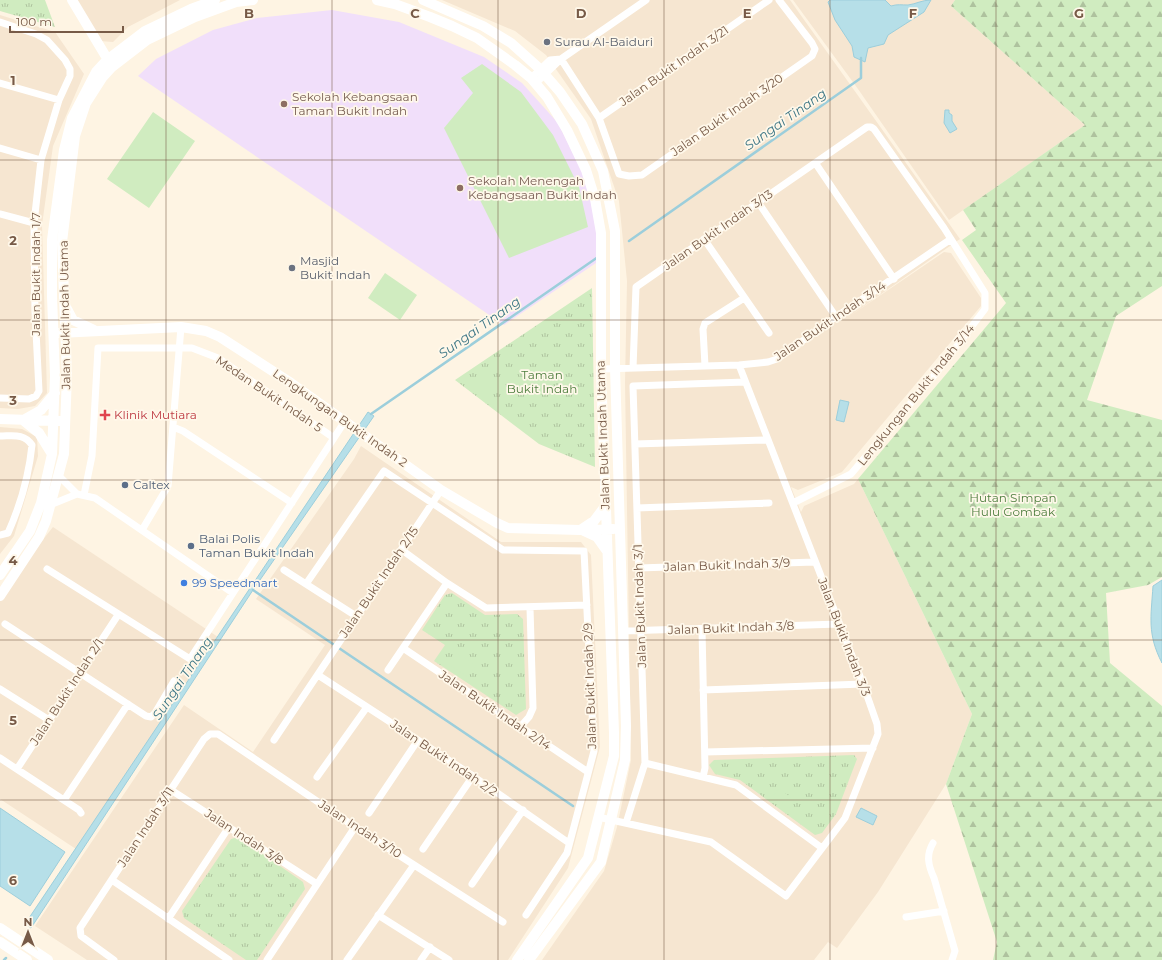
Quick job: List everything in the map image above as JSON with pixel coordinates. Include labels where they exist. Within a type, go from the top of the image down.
[{"type":"street","points":[[72,0],[109,63]]},
{"type":"street","name":"Jalan Bukit Indah Utama","points":[[0,596],[39,536],[46,521],[64,454],[66,421],[66,350],[62,242],[76,136],[86,103],[102,78],[109,63],[145,31],[191,9],[215,0]]},
{"type":"street","name":"Jalan Bukit Indah Utama","points":[[0,575],[30,531],[41,503],[52,454],[55,394],[52,240],[64,150],[72,118],[96,72],[109,63],[147,40],[188,20],[236,2],[253,0]]},
{"type":"street","name":"Jalan Bukit Indah Utama","points":[[377,0],[395,2],[477,38],[533,81],[547,97],[567,130],[586,170],[595,199],[601,233],[601,369],[614,756],[585,864],[517,960]]},
{"type":"street","name":"Jalan Bukit Indah Utama","points":[[423,0],[483,26],[511,43],[542,72],[560,92],[582,124],[604,171],[615,231],[615,368],[626,726],[625,760],[599,866],[529,960]]},
{"type":"street","points":[[533,81],[542,72],[550,60],[562,59],[646,0]]},
{"type":"street","name":"Jalan Bukit Indah 3/21","points":[[600,118],[769,0]]},
{"type":"street","name":"Jalan Bukit Indah 3/20","points":[[600,118],[619,174],[629,176],[642,175],[812,56],[814,49],[812,43],[779,0]]},
{"type":"street","name":"Jalan Bukit Indah 1/7","points":[[0,22],[36,34],[47,40],[70,69],[70,76],[59,100],[41,160],[34,223],[35,311],[39,391],[36,396],[30,399],[0,398]]},
{"type":"street","points":[[562,59],[600,118]]},
{"type":"street","points":[[0,83],[59,100]]},
{"type":"street","name":"Jalan Bukit Indah 3/13","points":[[633,368],[636,287],[758,202],[816,164],[867,127]]},
{"type":"street","name":"Lengkungan Bukit Indah 3/14","points":[[793,503],[851,474],[938,372],[985,310],[985,293],[951,239],[874,129],[867,127]]},
{"type":"street","points":[[0,148],[41,160]]},
{"type":"street","points":[[816,164],[894,279]]},
{"type":"street","points":[[758,202],[836,317]]},
{"type":"street","points":[[0,214],[34,223]]},
{"type":"street","points":[[704,239],[769,332]]},
{"type":"street","name":"Jalan Bukit Indah 3/14","points":[[601,369],[739,365],[768,362],[777,359],[951,239]]},
{"type":"street","points":[[705,366],[703,329],[705,323],[744,298]]},
{"type":"street","points":[[64,303],[67,312],[73,320],[98,331]]},
{"type":"street","points":[[142,530],[168,486],[181,327]]},
{"type":"street","name":"Lengkungan Bukit Indah 2","points":[[53,333],[181,327],[206,331],[220,337],[291,383],[441,490],[508,528],[580,530],[620,528]]},
{"type":"street","points":[[66,350],[71,342],[81,334],[98,331]]},
{"type":"street","name":"Medan Bukit Indah 5","points":[[81,495],[92,456],[98,348],[192,348],[218,358],[334,438]]},
{"type":"street","name":"Jalan Bukit Indah 3/3","points":[[626,823],[711,842],[786,896],[845,818],[878,734],[877,724],[863,684],[814,562],[793,503],[767,440],[739,365]]},
{"type":"street","name":"Jalan Bukit Indah 3/1","points":[[626,823],[645,763],[633,386],[745,382]]},
{"type":"street","points":[[23,420],[41,410],[55,394]]},
{"type":"street","points":[[0,419],[66,421]]},
{"type":"street","points":[[23,420],[39,433],[52,454]]},
{"type":"street","points":[[47,569],[190,659],[345,421]]},
{"type":"street","points":[[173,427],[183,431],[292,503]]},
{"type":"street","points":[[0,436],[20,436],[28,439],[32,445],[30,465],[14,519],[8,533],[0,535]]},
{"type":"street","points":[[635,444],[767,440]]},
{"type":"street","points":[[306,584],[384,471],[432,503]]},
{"type":"street","points":[[59,476],[81,495],[95,498],[233,593]]},
{"type":"street","name":"Jalan Bukit Indah 2/15","points":[[274,740],[441,490]]},
{"type":"street","points":[[50,505],[81,495]]},
{"type":"street","name":"Jalan Bukit Indah 2/9","points":[[432,503],[503,550],[584,551],[594,752],[567,853],[526,915]]},
{"type":"street","points":[[637,508],[769,503]]},
{"type":"street","points":[[580,530],[594,521],[606,506]]},
{"type":"street","points":[[580,530],[589,532],[597,537],[607,551]]},
{"type":"street","points":[[402,550],[486,608],[530,608],[587,605]]},
{"type":"street","name":"Jalan Bukit Indah 3/9","points":[[639,568],[814,562]]},
{"type":"street","points":[[284,570],[356,616]]},
{"type":"street","points":[[388,670],[447,582]]},
{"type":"street","points":[[520,727],[532,713],[530,608]]},
{"type":"street","name":"Jalan Bukit Indah 2/1","points":[[17,769],[118,615]]},
{"type":"street","points":[[4,624],[146,716],[151,717],[155,713],[174,681]]},
{"type":"street","name":"Jalan Bukit Indah 3/8","points":[[623,631],[839,624]]},
{"type":"street","points":[[702,629],[705,752],[705,768],[703,777]]},
{"type":"street","name":"Jalan Bukit Indah 2/14","points":[[403,648],[588,772]]},
{"type":"street","name":"Jalan Bukit Indah 2/2","points":[[318,674],[523,810],[569,843]]},
{"type":"street","points":[[704,690],[863,684]]},
{"type":"street","points":[[0,689],[49,720]]},
{"type":"street","points":[[64,800],[128,704]]},
{"type":"street","points":[[317,777],[367,707]]},
{"type":"street","name":"Jalan Indah 3/11","points":[[114,960],[81,936],[80,928],[172,790],[204,739],[210,734],[218,734]]},
{"type":"street","name":"Jalan Indah 3/10","points":[[218,734],[355,827],[503,922]]},
{"type":"street","points":[[369,813],[418,740]]},
{"type":"street","points":[[705,752],[873,748]]},
{"type":"street","points":[[0,758],[79,810],[81,813]]},
{"type":"street","points":[[645,763],[736,785],[822,848]]},
{"type":"street","points":[[423,849],[472,776]]},
{"type":"street","name":"Jalan Indah 3/8","points":[[172,790],[317,884]]},
{"type":"street","points":[[472,884],[523,810]]},
{"type":"street","points":[[598,817],[626,823]]},
{"type":"street","points":[[168,919],[229,827]]},
{"type":"street","points":[[267,960],[355,827]]},
{"type":"street","points":[[933,843],[929,850],[928,858],[955,951],[952,960]]},
{"type":"street","points":[[348,960],[414,865]]},
{"type":"street","points":[[112,880],[229,960]]},
{"type":"street","points":[[906,916],[944,911]]},
{"type":"street","points":[[378,915],[449,960]]},
{"type":"street","points":[[0,928],[48,960]]},
{"type":"street","points":[[0,942],[27,960]]},
{"type":"street","points":[[421,960],[430,948]]},
{"type":"shaded area","points":[[75,0],[180,0],[128,27],[113,42],[100,41]]},
{"type":"shaded area","points":[[442,0],[790,0],[960,239],[844,320],[944,252],[951,253],[981,298],[981,306],[842,472],[798,490],[791,487],[801,512],[804,506],[854,484],[858,479],[972,714],[946,784],[878,892],[837,948],[828,942],[814,960],[542,960],[604,871],[617,827],[631,760],[625,383],[627,281],[619,201],[591,119],[546,55],[515,31]]},
{"type":"shaded area","points":[[793,0],[955,0],[951,6],[1085,125],[949,220],[858,89]]},
{"type":"shaded area","name":"Sekolah Menengah Kebangsaan Bukit Indah","points":[[332,10],[399,22],[484,57],[522,83],[558,123],[584,175],[596,220],[599,261],[504,325],[138,76],[156,59],[213,30],[257,18]]},
{"type":"shaded area","points":[[0,15],[55,32],[84,74],[53,146],[42,225],[47,393],[35,406],[18,409],[0,408]]},
{"type":"shaded area","points":[[0,427],[22,429],[37,437],[38,456],[14,536],[0,554]]},
{"type":"shaded area","points":[[361,446],[501,542],[581,542],[591,555],[600,747],[568,868],[508,960],[87,960],[35,926],[184,705],[253,752],[325,645],[256,599],[354,459]]},
{"type":"shaded area","points":[[53,527],[218,637],[76,849],[0,799],[0,597],[9,582]]},
{"type":"green space","points":[[0,0],[45,0],[55,27],[0,11]]},
{"type":"green space","name":"Hutan Simpan Hulu Gombak","points":[[955,0],[1162,0],[1162,286],[1116,316],[1087,400],[1162,420],[1162,577],[1148,585],[1106,593],[1110,663],[1162,706],[1162,960],[993,960],[997,942],[946,784],[972,714],[858,479],[1006,303],[962,240],[976,230],[963,210],[1085,125],[951,6]]},
{"type":"green space","points":[[482,64],[521,92],[553,135],[579,187],[588,227],[509,258],[444,128],[473,93],[461,78]]},
{"type":"green space","points":[[153,112],[195,141],[149,208],[107,179]]},
{"type":"green space","points":[[385,273],[417,295],[400,320],[368,298]]},
{"type":"green space","name":"Taman Bukit Indah","points":[[592,288],[595,467],[539,444],[455,380]]},
{"type":"green space","points":[[481,368],[491,368],[490,391],[481,391]]},
{"type":"green space","points":[[452,593],[485,615],[517,614],[523,619],[526,709],[516,715],[434,661],[445,645],[422,630],[445,595]]},
{"type":"green space","points":[[458,654],[476,665],[468,677],[450,665]]},
{"type":"green space","points":[[854,755],[857,759],[836,814],[822,833],[815,835],[740,780],[715,774],[709,765],[714,760]]},
{"type":"green space","points":[[779,788],[795,801],[789,809],[773,796]]},
{"type":"green space","points":[[238,837],[303,882],[305,889],[257,960],[246,960],[184,918],[182,911],[231,839]]},
{"type":"water","points":[[830,0],[885,0],[891,6],[908,5],[931,0],[924,12],[888,35],[884,44],[868,48],[865,62],[854,57],[852,46],[835,20],[828,2]]},
{"type":"water","points":[[945,110],[949,110],[949,113],[952,115],[952,121],[957,129],[950,133],[944,123]]},
{"type":"water","points":[[840,400],[849,402],[844,422],[836,420]]},
{"type":"water","points":[[368,412],[374,416],[253,590],[31,928],[25,924]]},
{"type":"water","points":[[1162,580],[1162,663],[1154,643],[1151,616],[1153,586]]},
{"type":"water","points":[[0,808],[65,852],[30,906],[0,886]]},
{"type":"water","points":[[861,808],[877,816],[873,825],[856,817]]},
{"type":"waterway","name":"Sungai Tinang","points":[[629,241],[861,78],[861,58]]},
{"type":"waterway","name":"Sungai Tinang","points":[[371,414],[598,257]]},
{"type":"waterway","points":[[253,590],[573,806]]},
{"type":"place","name":"Surau Al-Baiduri","points":[[547,42]]},
{"type":"place","name":"Sekolah Kebangsaan Taman Bukit Indah","points":[[284,104]]},
{"type":"place","name":"Sekolah Menengah Kebangsaan Bukit Indah","points":[[460,188]]},
{"type":"place","name":"Masjid Bukit Indah","points":[[292,268]]},
{"type":"place","name":"Klinik Mutiara","points":[[105,415]]},
{"type":"place","name":"Caltex","points":[[125,485]]},
{"type":"place","name":"Balai Polis Taman Bukit Indah","points":[[191,546]]},
{"type":"place","name":"99 Speedmart","points":[[184,583]]}]
